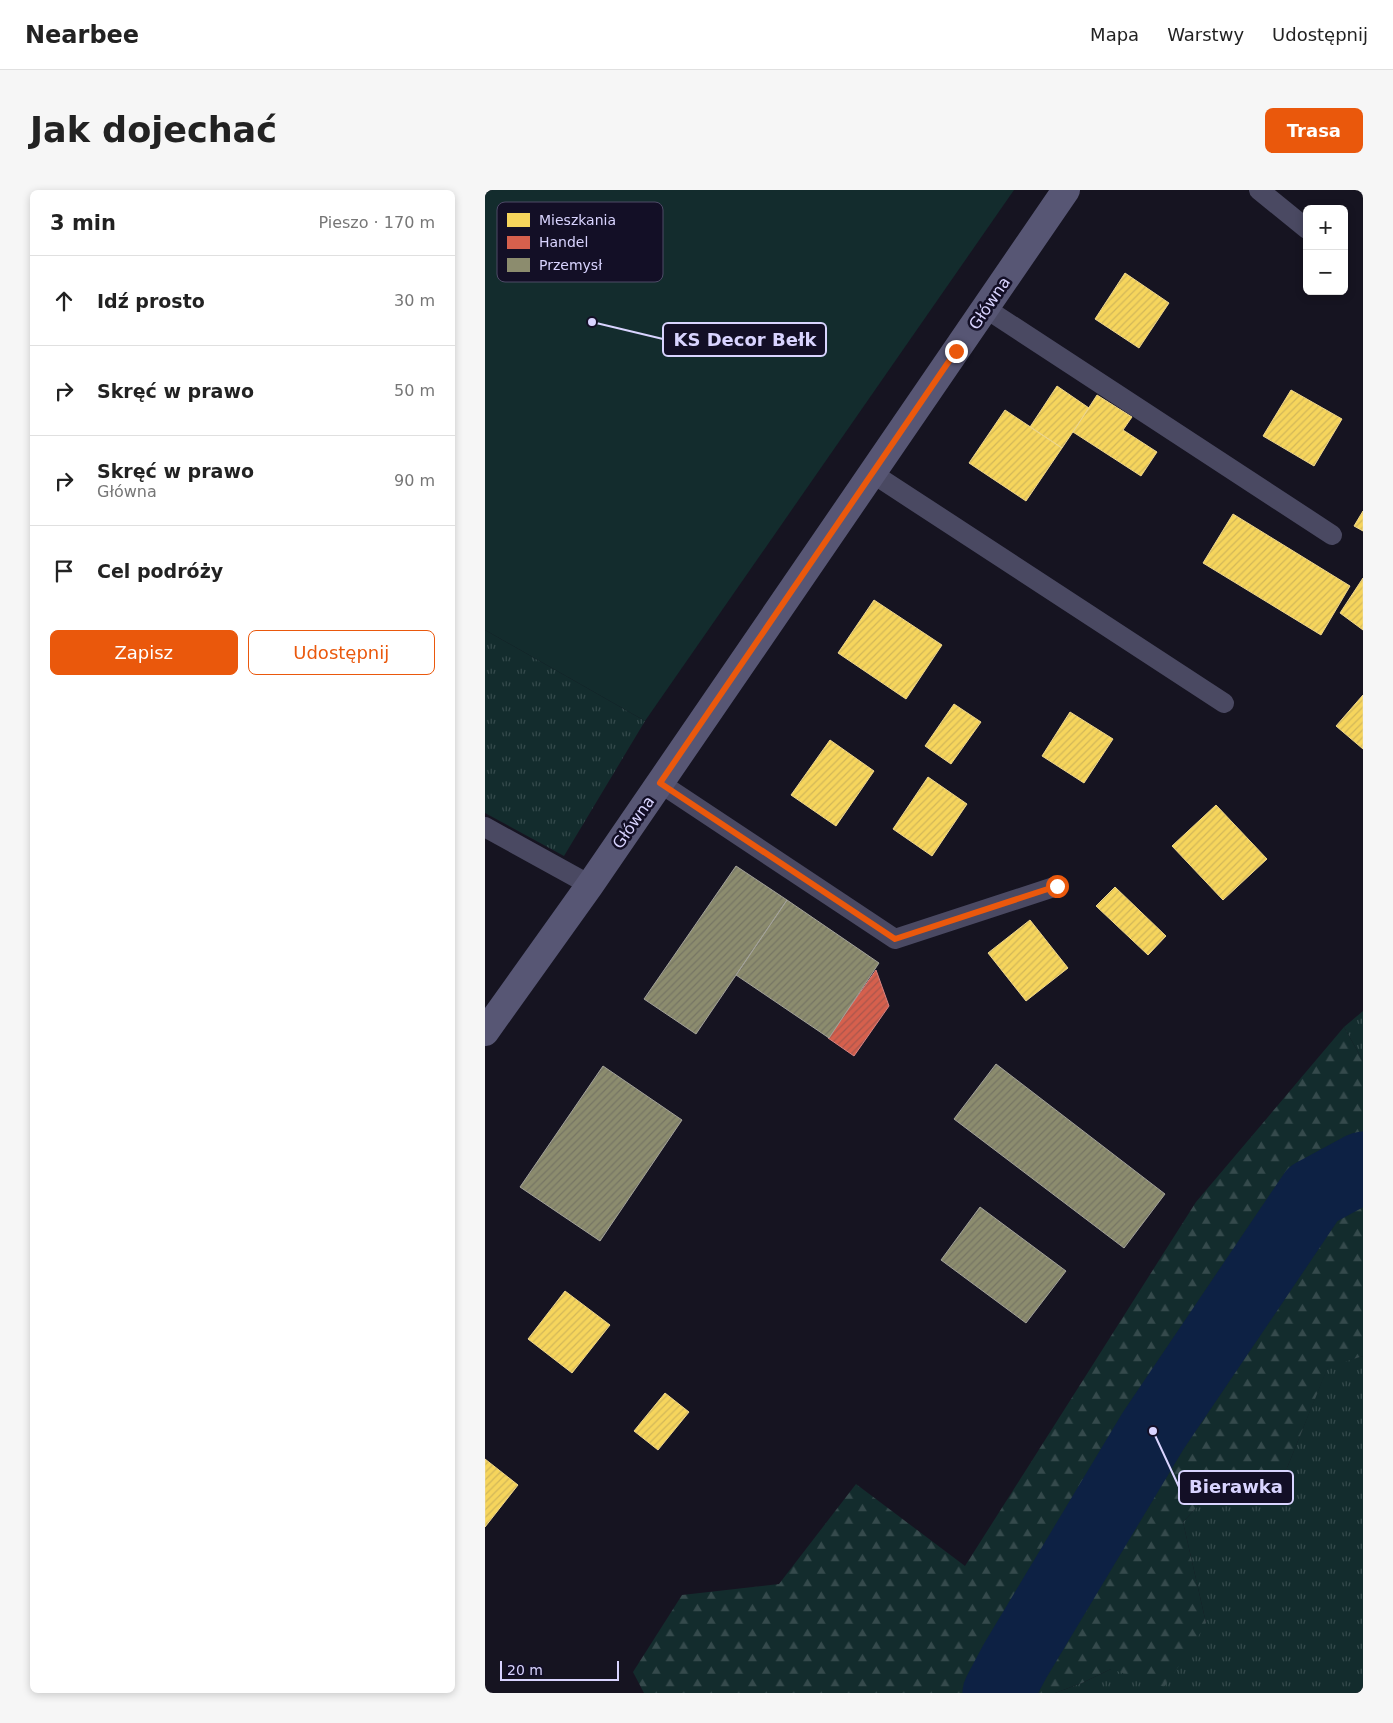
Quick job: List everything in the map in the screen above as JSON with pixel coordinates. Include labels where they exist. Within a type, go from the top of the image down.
[{"type":"main road","name":"Główna","points":[[485,1032],[590,885],[1066,190]]},
{"type":"lane","points":[[1259,190],[1303,226]]},
{"type":"lane","points":[[985,308],[1332,535]]},
{"type":"lane","points":[[872,473],[1223,703]]},
{"type":"lane","points":[[660,783],[895,939],[1057,886]]},
{"type":"lane","points":[[485,827],[590,885]]},
{"type":"green space","points":[[485,190],[1014,190],[645,721],[485,630]]},
{"type":"green space","points":[[485,630],[645,721],[564,856],[485,813]]},
{"type":"green space","points":[[1363,1011],[1363,1061],[1344,1027]]},
{"type":"green space","points":[[1344,1027],[1363,1061],[1363,1356],[1328,1367],[1285,1473],[1220,1482],[1183,1522],[1206,1623],[1191,1649],[1164,1687],[1111,1669],[1055,1693],[644,1693],[633,1672],[682,1595],[779,1584],[856,1484],[965,1566],[1196,1202]]},
{"type":"green space","points":[[1363,1356],[1363,1693],[1055,1693],[1082,1683],[1206,1623],[1183,1522],[1220,1482],[1285,1473],[1328,1366]]},
{"type":"building: Mieszkania","points":[[1125,273],[1169,303],[1139,348],[1095,319]]},
{"type":"building: Mieszkania","points":[[1057,386],[1089,408],[1062,448],[1030,427]]},
{"type":"building: Mieszkania","points":[[1291,390],[1342,419],[1314,466],[1263,436]]},
{"type":"building: Mieszkania","points":[[1097,395],[1132,417],[1123,430],[1157,452],[1141,476],[1073,432]]},
{"type":"building: Mieszkania","points":[[1005,410],[1062,448],[1026,501],[969,463]]},
{"type":"building: Mieszkania","points":[[1363,511],[1363,531],[1354,526]]},
{"type":"building: Mieszkania","points":[[1233,514],[1350,586],[1321,635],[1203,563]]},
{"type":"building: Mieszkania","points":[[1363,578],[1363,630],[1340,613]]},
{"type":"building: Mieszkania","points":[[874,600],[942,645],[906,699],[838,653]]},
{"type":"building: Mieszkania","points":[[1363,695],[1363,749],[1336,726]]},
{"type":"building: Mieszkania","points":[[954,704],[981,722],[951,764],[925,746]]},
{"type":"building: Mieszkania","points":[[1070,712],[1113,739],[1084,783],[1042,756]]},
{"type":"building: Mieszkania","points":[[830,740],[874,771],[836,826],[791,795]]},
{"type":"building: Mieszkania","points":[[928,777],[967,804],[932,856],[893,829]]},
{"type":"building: Mieszkania","points":[[1216,805],[1267,859],[1223,900],[1172,846]]},
{"type":"building: Mieszkania","points":[[1115,887],[1166,936],[1148,955],[1096,906]]},
{"type":"building: Mieszkania","points":[[1030,920],[1068,968],[1026,1001],[988,953]]},
{"type":"building: Mieszkania","points":[[565,1291],[610,1325],[572,1373],[528,1339]]},
{"type":"building: Mieszkania","points":[[665,1393],[689,1412],[658,1450],[634,1431]]},
{"type":"building: Mieszkania","points":[[485,1459],[518,1485],[485,1527]]},
{"type":"building: Handel","points":[[876,970],[889,1006],[854,1056],[828,1038]]},
{"type":"building: Przemysł","points":[[736,866],[787,900],[696,1034],[644,999]]},
{"type":"building: Przemysł","points":[[787,900],[879,963],[829,1038],[736,975]]},
{"type":"building: Przemysł","points":[[996,1064],[1165,1194],[1124,1248],[954,1119]]},
{"type":"building: Przemysł","points":[[603,1066],[682,1120],[600,1241],[520,1187]]},
{"type":"building: Przemysł","points":[[980,1207],[1066,1271],[1026,1323],[941,1260]]},
{"type":"waterway","points":[[998,1693],[1015,1661],[1153,1431],[1313,1194],[1363,1167]]},
{"type":"place","name":"KS Decor Bełk","points":[[592,322]]},
{"type":"place","name":"Bierawka","points":[[1153,1431]]},
{"type":"route","points":[[956,351],[660,783],[895,939],[1057,886]]}]
